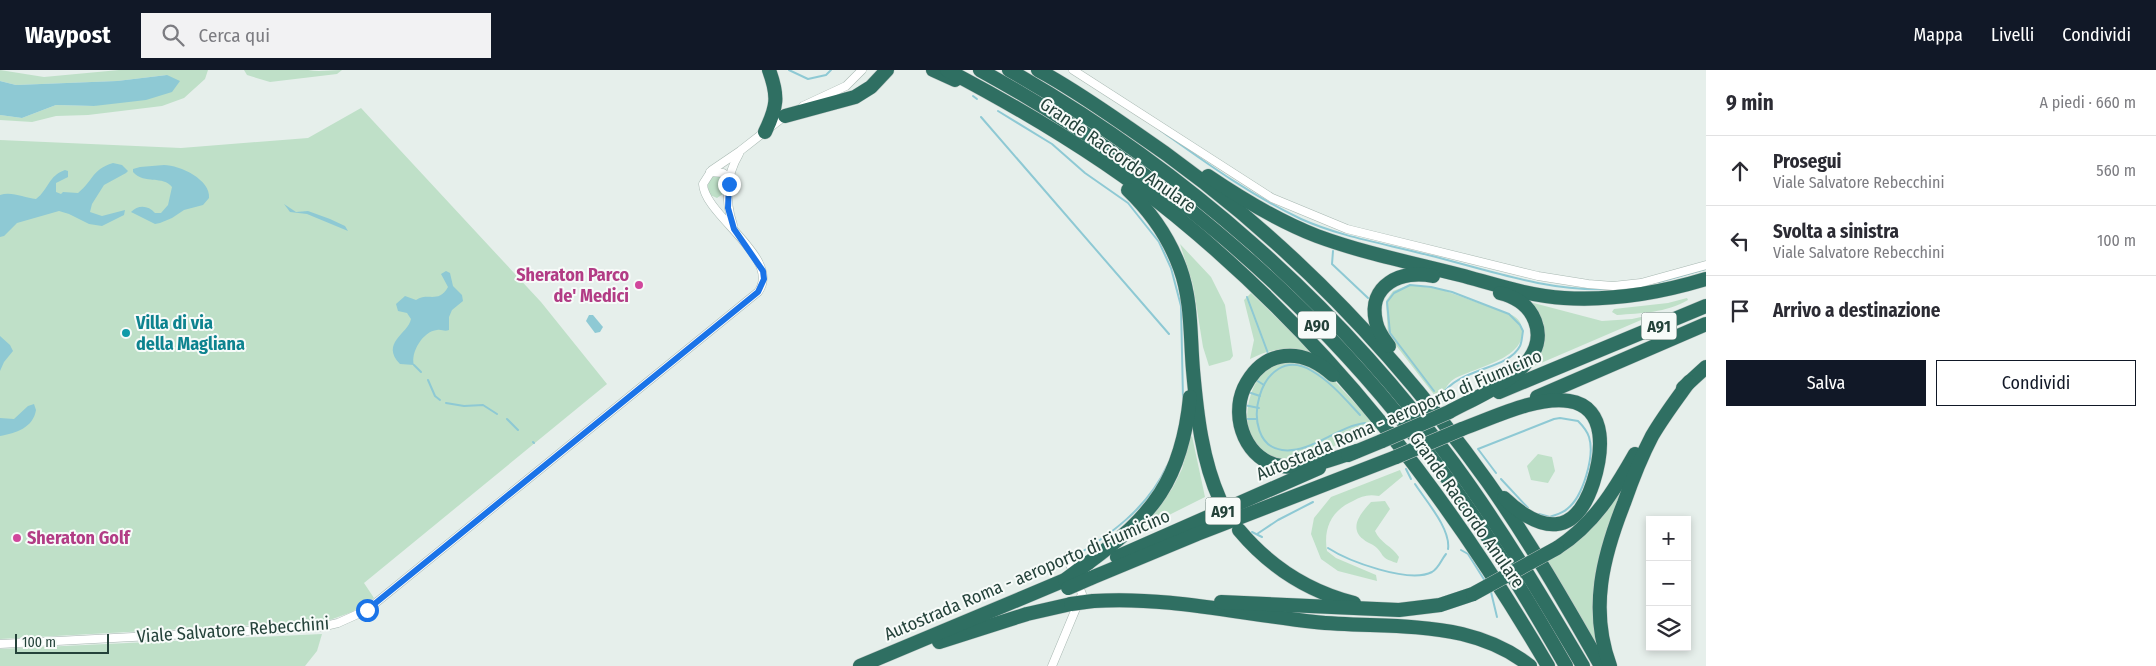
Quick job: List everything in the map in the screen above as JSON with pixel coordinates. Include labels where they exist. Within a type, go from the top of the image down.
[{"type":"highway","points":[[765,132],[773,116],[777,100],[769,70]]},
{"type":"highway","points":[[785,116],[855,96],[871,86],[887,70]]},
{"type":"highway","points":[[933,70],[998,97]]},
{"type":"highway","name":"Grande Raccordo Anulare","points":[[947,70],[998,97],[1068,140],[1175,216],[1284,316],[1334,366],[1423,474],[1480,557],[1548,666]]},
{"type":"highway","name":"Grande Raccordo Anulare","points":[[980,70],[1070,123],[1136,168],[1236,247],[1318,326],[1386,401],[1451,484],[1503,559],[1566,666]]},
{"type":"highway","name":"Grande Raccordo Anulare","points":[[1009,70],[1114,135],[1193,192],[1244,236],[1329,316],[1390,384],[1453,463],[1507,541],[1582,666]]},
{"type":"highway","name":"Grande Raccordo Anulare","points":[[1040,71],[1163,151],[1275,242],[1345,308],[1418,391],[1487,482],[1542,565],[1601,666]]},
{"type":"highway","points":[[1130,128],[1163,146],[1266,212],[1308,232],[1354,248],[1524,292],[1558,298],[1594,299],[1630,296],[1706,279]]},
{"type":"highway","points":[[1068,140],[1112,175],[1149,210],[1174,251],[1181,270],[1188,304],[1193,371],[1205,458],[1220,500]]},
{"type":"highway","points":[[1418,391],[1381,336],[1376,324],[1375,312],[1377,301],[1388,284],[1403,275],[1424,274],[1501,293],[1519,301],[1532,314],[1537,328],[1537,346],[1530,360],[1504,381],[1449,412]]},
{"type":"highway","name":"Autostrada Roma - aeroporto di Fiumicino","points":[[883,666],[1067,584],[1089,570],[1357,451],[1706,306]]},
{"type":"highway","name":"Autostrada Roma - aeroporto di Fiumicino","points":[[1089,570],[1197,534],[1396,457],[1706,324]]},
{"type":"highway","points":[[1357,451],[1325,461],[1296,467],[1279,466],[1263,460],[1250,448],[1242,428],[1241,401],[1247,384],[1261,367],[1272,360],[1292,355],[1304,357],[1329,372],[1385,426]]},
{"type":"highway","points":[[939,642],[1027,614],[1093,601],[1211,602],[1399,610],[1440,605],[1473,594],[1557,548],[1584,528],[1602,508],[1656,419],[1689,382],[1706,367]]},
{"type":"highway","points":[[1089,570],[1140,521],[1168,481],[1186,431],[1193,371]]},
{"type":"highway","points":[[1610,666],[1603,640],[1600,605],[1601,578],[1606,552],[1649,442],[1660,422],[1689,382]]},
{"type":"highway","points":[[1462,429],[1533,404],[1556,400],[1580,404],[1590,411],[1597,422],[1601,447],[1594,479],[1584,504],[1578,513],[1568,520],[1551,524],[1534,521],[1521,513],[1487,482]]},
{"type":"highway","points":[[1239,530],[1263,555],[1306,586],[1357,604],[1399,610]]},
{"type":"highway","name":"Autostrada Roma - aeroporto di Fiumicino","points":[[860,666],[1067,584]]},
{"type":"highway","points":[[1183,603],[1316,622],[1447,631],[1477,638],[1496,645],[1530,666]]},
{"type":"street","name":"Viale Salvatore Rebecchini","points":[[710,172],[785,116],[805,104],[846,86],[862,70]]},
{"type":"street","points":[[1073,70],[1272,198],[1346,229],[1538,276],[1588,284],[1612,286],[1641,283],[1706,264]]},
{"type":"street","name":"Viale Salvatore Rebecchini","points":[[734,229],[729,212],[728,196],[731,168],[740,151]]},
{"type":"street","points":[[728,196],[718,201],[708,198],[704,184],[710,172],[724,173],[730,178]]},
{"type":"street","name":"Viale Salvatore Rebecchini","points":[[0,644],[321,626],[338,623],[367,610],[758,292],[764,279],[763,271],[734,229],[708,198]]},
{"type":"street","points":[[1052,666],[1082,594],[1067,557]]},
{"type":"green space","points":[[0,70],[44,77],[119,70],[208,70],[205,79],[184,98],[162,106],[88,115],[56,116],[32,122],[0,120],[0,115],[22,118],[56,105],[94,106],[167,75],[117,81],[16,85],[0,81]]},
{"type":"green space","points":[[244,70],[342,70],[337,74],[270,82],[247,75]]},
{"type":"green space","points":[[361,108],[541,302],[607,384],[364,583],[374,598],[352,612],[327,621],[0,639],[0,140],[181,148],[308,138]]},
{"type":"green space","points":[[713,176],[720,176],[725,180],[723,194],[717,198],[710,195],[708,190],[709,182]]},
{"type":"green space","points":[[1180,244],[1211,277],[1225,305],[1233,356],[1230,360],[1209,366],[1203,347],[1193,285]]},
{"type":"green space","points":[[1409,285],[1440,289],[1512,315],[1518,319],[1521,325],[1521,340],[1516,348],[1497,361],[1451,381],[1439,401],[1388,335],[1386,301],[1393,291]]},
{"type":"green space","points":[[1251,293],[1318,358],[1291,350],[1276,350],[1250,359],[1254,340],[1244,300]]},
{"type":"green space","points":[[1687,298],[1688,300],[1671,308],[1653,312],[1617,315],[1612,312],[1614,309],[1668,303]]},
{"type":"green space","points":[[1522,300],[1602,321],[1632,319],[1655,314],[1527,369],[1538,348],[1542,333],[1538,319]]},
{"type":"green space","points":[[1289,359],[1329,375],[1378,428],[1300,460],[1290,462],[1270,459],[1254,442],[1249,430],[1247,421],[1250,399],[1253,389],[1264,372],[1273,365]]},
{"type":"green space","points":[[1192,436],[1205,497],[1142,526],[1172,489],[1182,469]]},
{"type":"green space","points":[[1538,454],[1552,457],[1555,471],[1548,483],[1531,480],[1527,466]]},
{"type":"green space","points":[[1400,470],[1403,476],[1379,496],[1372,495],[1359,498],[1340,509],[1334,515],[1326,535],[1327,551],[1336,558],[1376,575],[1377,581],[1338,571],[1321,559],[1311,534],[1314,518],[1331,497]]},
{"type":"green space","points":[[1629,477],[1616,519],[1597,650],[1546,562],[1573,544],[1594,526]]},
{"type":"green space","points":[[1385,501],[1390,509],[1375,531],[1380,539],[1399,557],[1397,563],[1384,557],[1377,548],[1363,539],[1357,530],[1358,520],[1371,502]]},
{"type":"green space","points":[[322,634],[317,651],[305,666],[0,666],[0,649]]},
{"type":"water","points":[[167,75],[180,81],[172,92],[146,100],[94,106],[56,105],[22,118],[0,115],[0,81],[16,85],[117,81]]},
{"type":"water","points":[[113,163],[122,165],[128,171],[104,185],[92,204],[90,212],[102,216],[125,210],[124,215],[102,226],[89,224],[59,211],[17,223],[4,236],[0,237],[0,195],[14,194],[36,199],[55,176],[65,170],[68,171],[68,177],[56,183],[56,192],[61,194],[63,192],[78,193],[96,172]]},
{"type":"water","points":[[164,165],[186,171],[200,180],[208,191],[209,198],[203,205],[184,210],[172,218],[155,224],[131,212],[143,207],[149,208],[155,213],[161,213],[168,205],[172,187],[164,181],[138,176],[133,172],[133,169]]},
{"type":"water","points":[[284,204],[296,212],[308,211],[330,219],[345,226],[348,231],[307,214],[290,212]]},
{"type":"water","points":[[446,271],[450,273],[453,286],[462,295],[463,301],[452,310],[449,317],[449,330],[437,330],[427,334],[416,349],[413,360],[414,365],[400,364],[395,357],[394,344],[411,319],[407,313],[398,311],[396,304],[405,296],[416,300],[441,295],[448,287],[441,274]]},
{"type":"water","points":[[589,315],[593,315],[603,327],[600,332],[595,333],[586,321]]},
{"type":"water","points":[[0,336],[10,345],[13,351],[4,362],[0,371]]},
{"type":"water","points":[[34,404],[36,410],[28,425],[18,431],[0,436],[0,418],[14,419],[28,406]]},
{"type":"waterway","points":[[789,70],[808,79],[826,75],[831,70]]},
{"type":"waterway","points":[[973,96],[977,99]]},
{"type":"waterway","points":[[998,111],[1052,144],[1085,173],[1128,203],[1159,242],[1171,268],[1181,306],[1183,399]]},
{"type":"waterway","points":[[981,117],[1169,334]]},
{"type":"waterway","points":[[1160,130],[1246,189],[1282,210],[1316,225],[1518,279],[1564,287],[1610,289]]},
{"type":"waterway","points":[[1333,251],[1332,264],[1368,298]]},
{"type":"waterway","points":[[1659,282],[1706,269]]},
{"type":"waterway","points":[[1434,391],[1390,333],[1387,302],[1394,293],[1410,285],[1452,292],[1509,314],[1523,331],[1521,344],[1514,354],[1505,360],[1459,379],[1449,386],[1442,395],[1443,401]]},
{"type":"waterway","points":[[1247,297],[1269,356]]},
{"type":"waterway","points":[[414,365],[421,372]]},
{"type":"waterway","points":[[1360,415],[1325,380],[1312,371],[1294,365],[1278,369],[1267,380],[1260,396],[1257,414],[1259,431],[1268,444],[1282,450],[1303,448],[1345,429],[1365,423]]},
{"type":"waterway","points":[[428,380],[435,396],[440,400]]},
{"type":"waterway","points":[[1256,380],[1264,385]]},
{"type":"waterway","points":[[1248,392],[1260,396]]},
{"type":"waterway","points":[[446,403],[464,406],[483,405],[497,414]]},
{"type":"waterway","points":[[1244,405],[1259,408]]},
{"type":"waterway","points":[[507,419],[518,430]]},
{"type":"waterway","points":[[1246,419],[1256,419]]},
{"type":"waterway","points":[[1496,473],[1478,449],[1554,419],[1578,421],[1587,433],[1590,445],[1589,465],[1583,486],[1573,503],[1561,513],[1550,517],[1539,514]]},
{"type":"waterway","points":[[1072,558],[1114,530],[1139,508],[1159,481],[1167,466]]},
{"type":"waterway","points":[[1406,469],[1411,479]]},
{"type":"waterway","points":[[1501,479],[1528,508]]},
{"type":"waterway","points":[[1415,484],[1442,524],[1448,541],[1448,549]]},
{"type":"waterway","points":[[1257,534],[1278,520],[1313,502]]},
{"type":"waterway","points":[[1252,532],[1262,537]]},
{"type":"waterway","points":[[1328,548],[1349,559],[1379,569],[1409,575],[1422,575],[1432,572],[1446,554]]},
{"type":"waterway","points":[[1461,550],[1468,554],[1485,581]]},
{"type":"waterway","points":[[1491,592],[1497,617]]},
{"type":"place","name":"Sheraton Parco de' Medici","points":[[639,285]]},
{"type":"place","name":"Villa di via della Magliana","points":[[126,333]]},
{"type":"place","name":"Sheraton Golf","points":[[17,538]]},
{"type":"route","points":[[367,610],[758,292],[764,279],[762,267],[734,229],[728,208],[729,184]]}]
